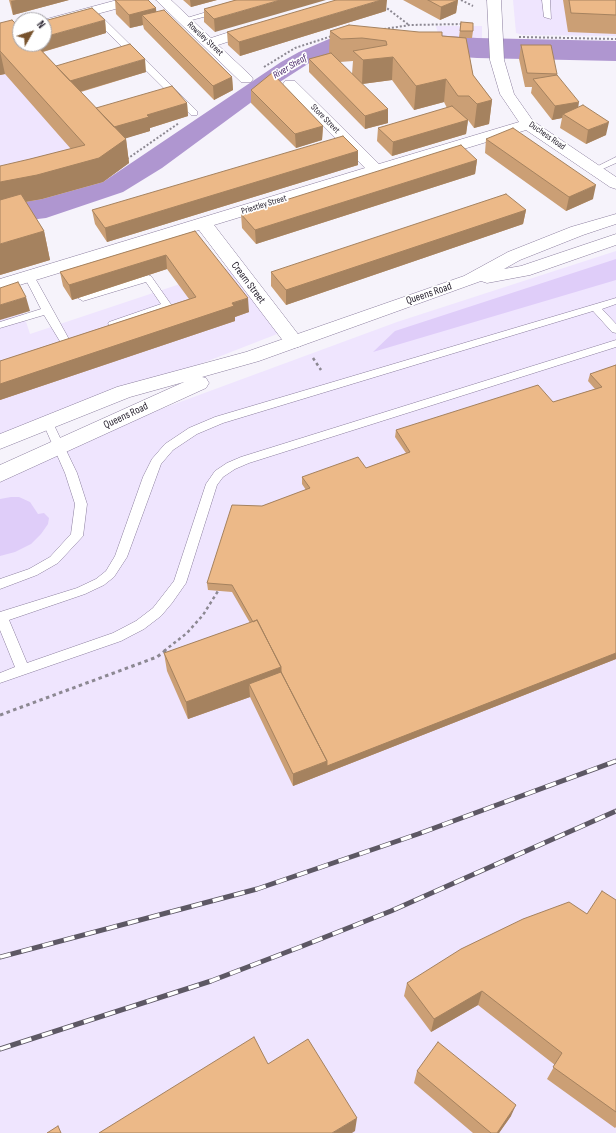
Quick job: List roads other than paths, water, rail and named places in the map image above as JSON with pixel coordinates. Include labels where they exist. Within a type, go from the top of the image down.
[{"type":"main road","points":[[52,22],[133,0]]},
{"type":"main road","name":"Rowsley Street","points":[[163,0],[210,43],[246,79]]},
{"type":"main road","name":"Duchess Road","points":[[494,0],[497,60],[507,94],[528,124],[616,184]]},
{"type":"main road","points":[[210,43],[270,24]]},
{"type":"main road","name":"Store Street","points":[[290,84],[376,170]]},
{"type":"main road","name":"Priestley Street","points":[[0,285],[528,124]]},
{"type":"main road","name":"Queens Road","points":[[0,442],[124,392],[252,357],[470,280],[514,256],[578,231],[616,219]]},
{"type":"main road","name":"Cream Street","points":[[203,223],[294,342]]},
{"type":"main road","name":"Queens Road","points":[[470,280],[524,271],[616,240]]},
{"type":"main road","name":"Queens Road","points":[[0,474],[252,357]]},
{"type":"lane","points":[[546,0],[548,17]]},
{"type":"lane","points":[[184,20],[230,7]]},
{"type":"lane","points":[[91,12],[194,113]]},
{"type":"lane","points":[[596,169],[616,160]]},
{"type":"lane","points":[[29,276],[47,311],[65,341]]},
{"type":"lane","points":[[83,298],[148,278],[167,305],[102,328]]},
{"type":"lane","points":[[23,670],[1,617],[81,591],[100,582],[110,574],[121,557],[149,477],[156,462],[169,447],[193,431],[219,420],[616,301]]},
{"type":"lane","points":[[595,307],[616,330]]},
{"type":"lane","points":[[0,325],[47,311]]},
{"type":"lane","points":[[0,678],[117,637],[140,625],[162,606],[180,583],[212,484],[219,474],[231,466],[244,460],[616,343]]},
{"type":"lane","points":[[0,584],[33,572],[54,560],[77,536],[81,504],[71,473],[48,423]]},
{"type":"water","points":[[343,37],[434,38],[475,42],[476,53],[314,60],[272,87],[162,168],[123,192],[46,218],[13,222],[0,206],[42,199],[103,182],[281,62],[299,52],[329,39]]},
{"type":"water","points":[[515,41],[616,43],[616,58],[519,59]]},
{"type":"waterway","name":"River Sheaf","points":[[404,43],[477,48],[616,51]]},
{"type":"railway","points":[[0,957],[257,889],[418,834],[616,761]]},
{"type":"railway","points":[[0,1049],[211,981],[300,947],[391,911],[616,811]]}]
